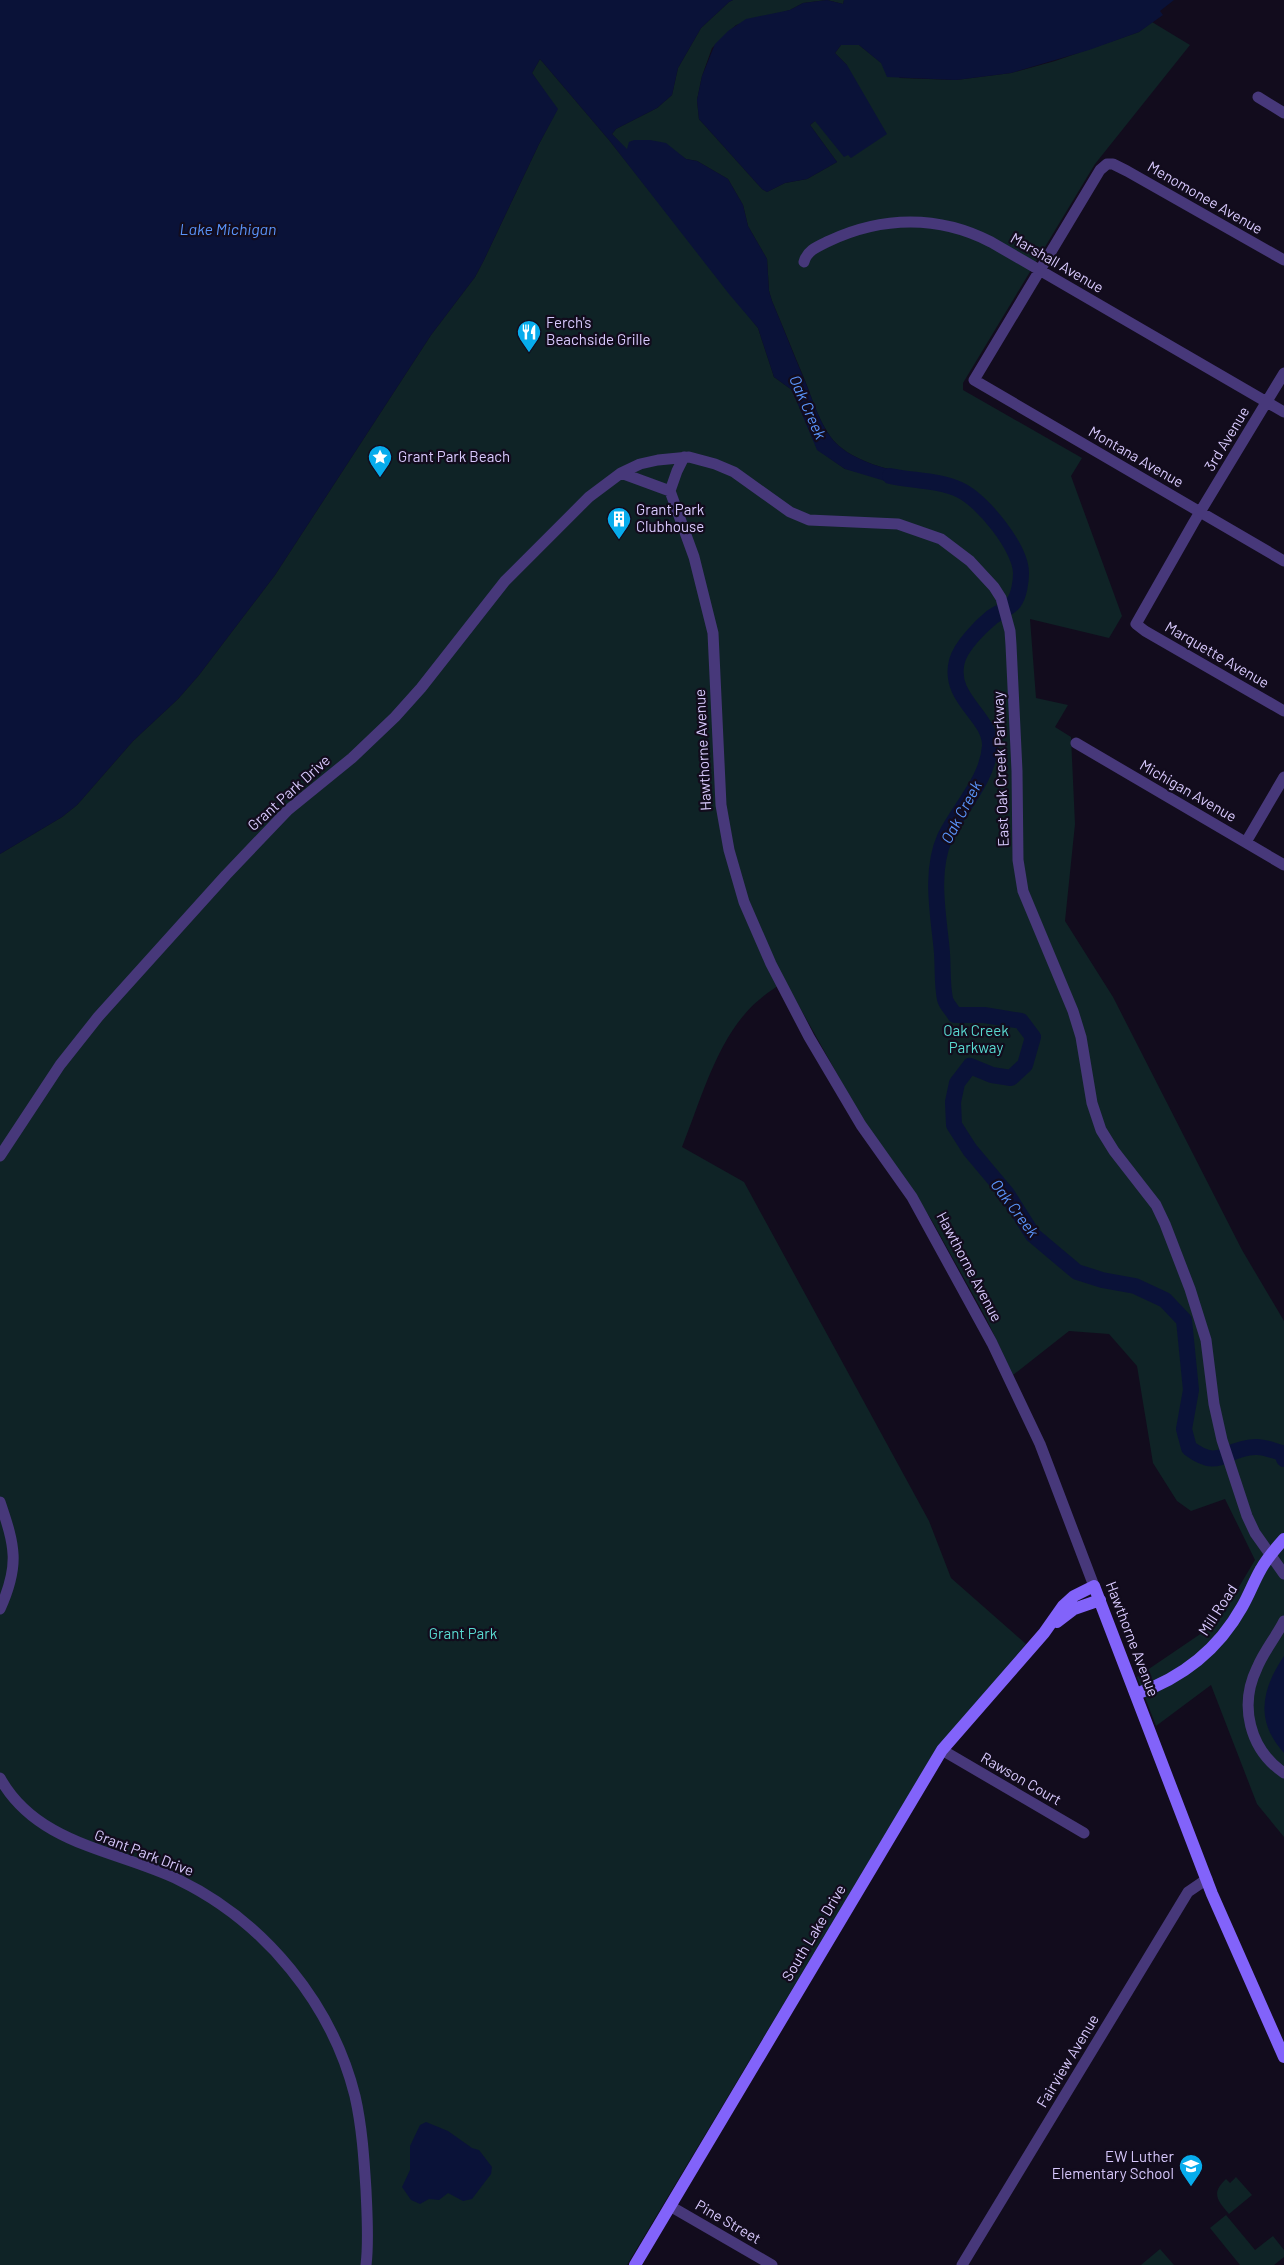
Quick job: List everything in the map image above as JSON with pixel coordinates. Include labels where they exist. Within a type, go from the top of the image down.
[{"type":"street","points":[[1258,97],[1284,112]]},
{"type":"street","name":"Menomonee Avenue","points":[[1039,270],[1100,170],[1104,165],[1111,163],[1284,260]]},
{"type":"street","name":"Marshall Avenue","points":[[804,262],[806,256],[813,250],[854,231],[896,222],[920,221],[939,223],[976,234],[1284,412]]},
{"type":"street","name":"Montana Avenue","points":[[1039,270],[974,380],[1284,561]]},
{"type":"street","name":"3rd Avenue","points":[[1136,624],[1200,512],[1284,373]]},
{"type":"street","points":[[621,473],[670,491],[684,457]]},
{"type":"street","name":"East Oak Creek Parkway","points":[[621,473],[640,464],[684,457],[706,461],[734,472],[790,512],[809,520],[898,524],[941,539],[955,548],[982,573],[1000,598],[1008,624],[1014,695],[1018,860],[1023,891],[1073,1011],[1081,1037],[1092,1103],[1101,1130],[1114,1151],[1161,1214],[1190,1290],[1206,1340],[1214,1404],[1222,1440],[1251,1525],[1271,1554]]},
{"type":"street","name":"Grant Park Drive","points":[[0,1156],[50,1080],[87,1031],[187,918],[288,810],[352,758],[395,717],[421,688],[505,581],[589,497],[621,473]]},
{"type":"street","name":"Hawthorne Avenue","points":[[670,491],[694,557],[712,633],[721,804],[730,850],[744,902],[771,964],[805,1030],[861,1125],[912,1197],[992,1343],[1040,1444],[1206,1879],[1284,2057]]},
{"type":"street","name":"Marquette Avenue","points":[[1136,624],[1284,711]]},
{"type":"street","name":"Michigan Avenue","points":[[1076,743],[1284,866]]},
{"type":"street","points":[[1246,842],[1284,777]]},
{"type":"street","points":[[0,1502],[14,1547],[14,1562],[11,1581],[0,1609]]},
{"type":"street","name":"Mill Road","points":[[1136,1694],[1177,1676],[1198,1662],[1214,1647],[1240,1612],[1260,1569],[1284,1539]]},
{"type":"street","points":[[1271,1554],[1284,1574]]},
{"type":"street","name":"South Lake Drive","points":[[634,2265],[942,1750],[1044,1633],[1068,1601],[1084,1590],[1094,1586]]},
{"type":"street","name":"South Lake Drive","points":[[1044,1633],[1074,1609],[1100,1600]]},
{"type":"street","points":[[1284,1622],[1258,1666],[1250,1684],[1247,1703],[1250,1726],[1261,1750],[1284,1773]]},
{"type":"street","name":"Rawson Court","points":[[942,1750],[1084,1833]]},
{"type":"street","name":"Grant Park Drive","points":[[0,1778],[20,1805],[40,1823],[61,1836],[156,1871],[204,1894],[256,1933],[286,1963],[328,2024],[342,2056],[354,2095],[364,2160],[367,2212],[366,2265]]},
{"type":"street","name":"Fairview Avenue","points":[[962,2265],[1188,1892],[1206,1879]]},
{"type":"street","name":"Pine Street","points":[[670,2206],[772,2265]]},
{"type":"green space","name":"Grant Park","points":[[733,0],[827,0],[803,3],[790,10],[736,25],[712,48],[702,76],[697,100],[699,119],[762,189],[767,192],[785,183],[807,179],[837,162],[810,125],[815,121],[847,65],[835,53],[841,45],[859,45],[900,78],[956,80],[1011,73],[1055,61],[1139,32],[1152,22],[1190,45],[1095,164],[963,383],[963,390],[1082,458],[1071,476],[1122,616],[1109,638],[1030,619],[1036,698],[1068,705],[1055,727],[1071,737],[1075,824],[1065,921],[1113,997],[1242,1250],[1284,1321],[1284,1837],[1257,1804],[1211,1685],[1156,1726],[1137,1677],[1218,1622],[1255,1560],[1225,1499],[1191,1511],[1177,1501],[1153,1463],[1137,1366],[1109,1334],[1069,1331],[1013,1375],[986,1318],[931,1219],[859,1113],[785,981],[753,1005],[733,1029],[708,1078],[682,1147],[744,1182],[929,1521],[951,1578],[1026,1644],[935,1751],[627,2265],[0,2265],[0,854],[62,817],[77,805],[133,741],[178,699],[199,675],[275,575],[431,335],[475,277],[483,262],[557,110],[532,73],[540,59],[609,140],[758,328],[774,377],[792,390],[818,450],[845,469],[913,475],[874,465],[855,457],[839,446],[827,432],[772,301],[769,291],[767,259],[748,226],[743,205],[728,179],[697,161],[686,159],[676,152],[627,150],[612,134],[616,129],[657,108],[672,95],[678,68],[701,28]]},
{"type":"green space","points":[[827,0],[844,0],[843,4]]},
{"type":"green space","points":[[1236,2177],[1252,2195],[1229,2214],[1221,2205],[1217,2193],[1218,2188],[1226,2179],[1230,2183]]},
{"type":"green space","points":[[1226,2215],[1255,2250],[1273,2236],[1284,2250],[1284,2257],[1274,2265],[1240,2265],[1210,2228]]},
{"type":"green space","points":[[1160,2249],[1174,2265],[1141,2265]]},
{"type":"water","name":"Lake Michigan","points":[[0,0],[733,0],[701,28],[678,68],[672,95],[657,108],[616,129],[612,134],[627,149],[629,142],[634,140],[666,143],[686,159],[697,161],[728,179],[743,205],[748,226],[767,259],[769,291],[772,301],[827,432],[839,446],[855,457],[874,465],[913,475],[910,481],[895,484],[845,469],[817,450],[792,390],[774,377],[758,328],[729,294],[609,140],[540,59],[532,73],[558,109],[539,144],[483,262],[475,277],[431,335],[275,575],[199,675],[178,699],[133,741],[77,805],[62,817],[0,854]]},
{"type":"water","points":[[827,0],[843,4],[844,0],[1174,0],[1160,11],[1163,15],[1139,32],[1089,50],[1011,73],[956,80],[887,77],[881,63],[859,45],[841,45],[835,53],[847,65],[887,134],[851,158],[848,155],[844,157],[815,121],[810,125],[837,162],[807,179],[785,183],[767,192],[762,189],[699,119],[697,100],[702,76],[715,44],[728,31],[746,19],[790,10],[803,3]]},
{"type":"water","points":[[1284,1656],[1284,1753],[1269,1729],[1264,1705],[1270,1681]]},
{"type":"water","points":[[426,2122],[448,2131],[472,2148],[479,2150],[492,2167],[491,2174],[472,2199],[463,2201],[448,2193],[439,2200],[429,2199],[420,2204],[411,2200],[402,2187],[410,2170],[410,2146],[420,2125]]},
{"type":"waterway","name":"Oak Creek","points":[[890,476],[935,482],[969,495],[989,514],[1008,538],[1015,551],[1021,573],[1021,580],[1014,602],[1007,609],[992,617],[977,631],[962,649],[957,661],[956,674],[958,686],[963,697],[984,725],[990,746],[988,758],[979,782],[945,837],[937,865],[936,895],[942,953],[943,988],[948,1005],[955,1015],[984,1015],[1021,1021],[1033,1037],[1025,1065],[1011,1078],[992,1075],[970,1066],[957,1083],[953,1102],[954,1125],[970,1150],[1007,1194],[1033,1235],[1077,1272],[1102,1280],[1135,1286],[1165,1300],[1184,1320],[1191,1390],[1184,1429],[1189,1448],[1208,1458],[1216,1458],[1244,1448],[1261,1447],[1282,1453],[1284,1459]]},
{"type":"place","name":"Ferch's Beachside Grille","points":[[529,353]]},
{"type":"place","name":"Grant Park Beach","points":[[380,478]]},
{"type":"place","name":"Grant Park Clubhouse","points":[[619,540]]},
{"type":"place","name":"EW Luther Elementary School","points":[[1191,2187]]},
{"type":"park label","name":"Oak Creek Parkway","points":[[976,1040]]}]
